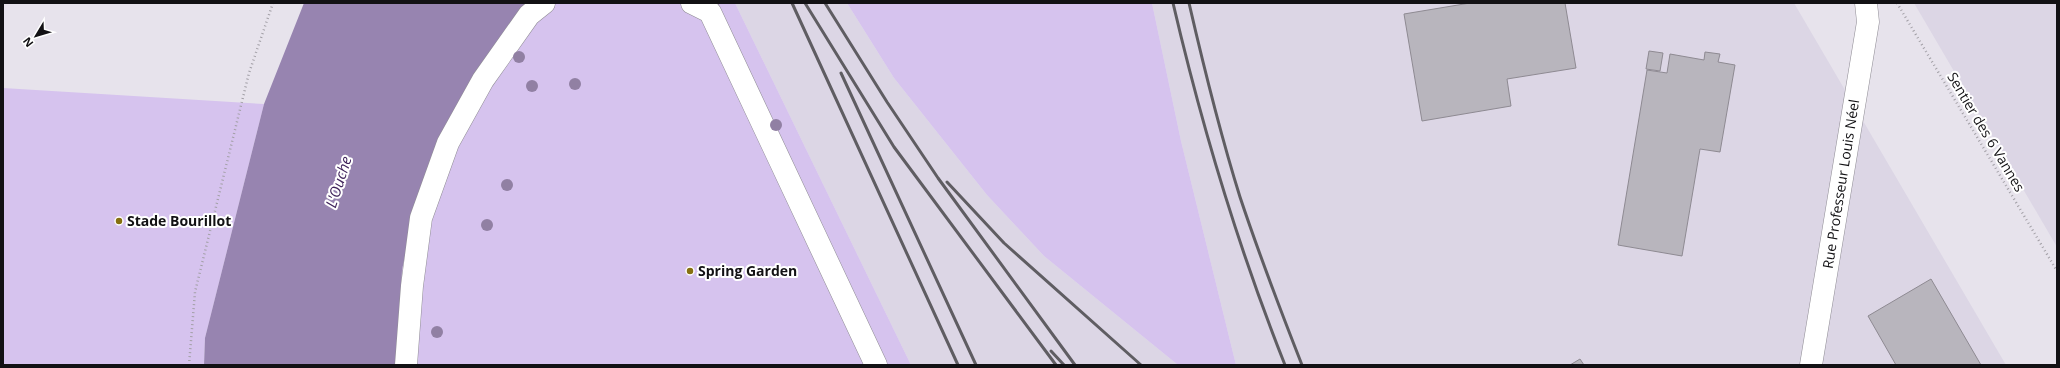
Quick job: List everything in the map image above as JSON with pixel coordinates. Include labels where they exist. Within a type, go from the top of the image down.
[{"type":"street","points":[[406,365],[412,286],[421,218],[448,143],[483,80],[529,16],[544,3]]},
{"type":"street","points":[[692,3],[710,12],[876,365]]},
{"type":"street","name":"Rue Professeur Louis Néel","points":[[1811,365],[1868,22],[1866,3]]},
{"type":"path","points":[[189,365],[194,292],[249,73],[273,3]]},
{"type":"path","name":"Sentier des 6 Vannes","points":[[1897,3],[2057,271]]},
{"type":"shaded area","name":"Spring Garden","points":[[530,3],[735,3],[911,365],[398,365],[402,270],[418,197]]},
{"type":"shaded area","points":[[735,3],[847,3],[894,78],[987,195],[1044,256],[1178,365],[911,365]]},
{"type":"shaded area","points":[[847,3],[1152,3],[1181,141],[1236,365],[1178,365],[1044,256],[987,195],[894,78]]},
{"type":"shaded area","points":[[1152,3],[1794,3],[2006,365],[1236,365],[1181,141]]},
{"type":"shaded area","points":[[1914,3],[2057,3],[2057,247]]},
{"type":"shaded area","name":"Stade Bourillot","points":[[3,88],[264,104],[205,338],[204,365],[3,365]]},
{"type":"water","name":"L'Ouche","points":[[304,3],[530,3],[418,197],[402,270],[398,365],[204,365],[205,338],[264,104]]},
{"type":"building","points":[[1470,3],[1565,3],[1576,68],[1507,79],[1511,106],[1422,121],[1404,14]]},
{"type":"building","points":[[1649,51],[1663,53],[1660,71],[1646,69]]},
{"type":"building","points":[[1705,52],[1720,54],[1718,62],[1735,65],[1720,152],[1700,149],[1682,256],[1618,245],[1647,70],[1667,73],[1670,54],[1704,60]]},
{"type":"building","points":[[1931,279],[1981,365],[1896,365],[1868,316]]},
{"type":"building","points":[[1580,359],[1584,365],[1570,365]]},
{"type":"railway","points":[[792,3],[958,365]]},
{"type":"railway","points":[[805,3],[894,147],[1056,365]]},
{"type":"railway","points":[[825,3],[887,102],[938,178],[1075,365]]},
{"type":"railway","points":[[1173,3],[1196,95],[1222,186],[1252,276],[1285,365]]},
{"type":"railway","points":[[1189,3],[1200,52],[1240,197],[1302,365]]},
{"type":"railway","points":[[841,73],[976,365]]},
{"type":"railway","points":[[947,182],[1004,243],[1141,365]]},
{"type":"railway","points":[[1051,351],[1064,365]]},
{"type":"place","name":"Stade Bourillot","points":[[119,221]]},
{"type":"place","name":"Spring Garden","points":[[690,271]]}]
